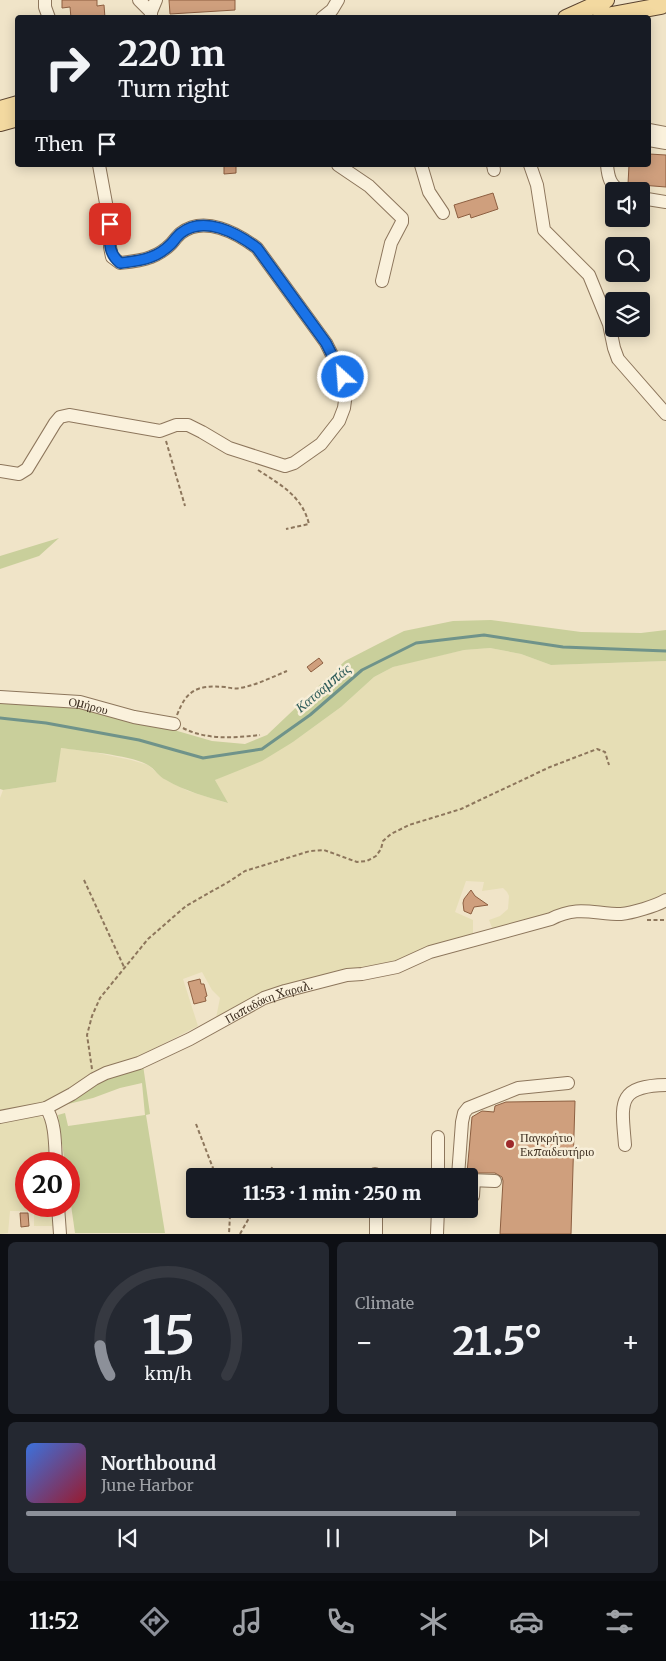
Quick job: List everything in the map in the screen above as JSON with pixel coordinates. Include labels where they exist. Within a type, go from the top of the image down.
[{"type":"main road","points":[[573,15],[606,0]]},
{"type":"main road","points":[[605,15],[639,0]]},
{"type":"main road","points":[[614,15],[664,7]]},
{"type":"main road","points":[[0,109],[15,105]]},
{"type":"main road","points":[[0,123],[15,119]]},
{"type":"street","points":[[45,0],[48,15]]},
{"type":"street","points":[[140,0],[153,10]]},
{"type":"street","points":[[326,15],[332,10],[338,0]]},
{"type":"street","points":[[651,130],[666,133]]},
{"type":"street","points":[[651,140],[666,143]]},
{"type":"street","points":[[0,471],[19,474],[27,469],[60,417],[69,415],[160,431],[176,425],[188,425],[229,448],[284,466],[294,463],[322,444],[339,421],[344,408],[346,394],[343,377],[326,343],[257,248],[236,234],[202,225],[189,228],[180,233],[170,246],[152,257],[120,263],[112,257],[110,224],[99,167]]},
{"type":"street","points":[[341,167],[369,186],[402,218],[402,222],[391,243],[382,281]]},
{"type":"street","points":[[422,167],[428,192],[443,213]]},
{"type":"street","points":[[531,167],[537,185],[544,230],[589,275],[609,324],[618,359],[666,414]]},
{"type":"street","points":[[606,167],[608,178],[611,182]]},
{"type":"street","points":[[650,199],[666,202]]},
{"type":"street","name":"Ομήρου","points":[[0,697],[70,701],[93,705],[134,717],[174,724]]},
{"type":"street","name":"Παπαδάκη Χαραλ.","points":[[0,1117],[46,1108],[106,1073],[139,1063],[190,1039],[258,1001],[285,991],[348,975],[397,967],[430,952],[551,919],[562,914],[591,910],[623,914],[666,900]]},
{"type":"street","points":[[459,1168],[462,1122],[468,1108],[518,1088],[568,1083]]},
{"type":"street","points":[[625,1145],[622,1110],[626,1097],[642,1089],[666,1085]]},
{"type":"street","points":[[46,1108],[50,1113],[55,1152]]},
{"type":"street","points":[[438,1137],[438,1168]]},
{"type":"street","points":[[478,1180],[494,1181]]},
{"type":"street","points":[[59,1217],[60,1234]]},
{"type":"street","points":[[376,1218],[376,1234]]},
{"type":"street","points":[[437,1234],[438,1218]]},
{"type":"path","points":[[162,430],[185,506]]},
{"type":"path","points":[[257,469],[293,493],[307,515],[309,524],[286,529]]},
{"type":"path","points":[[260,735],[229,738],[218,737],[197,734],[174,724],[184,698],[194,690],[223,687],[239,688],[256,684],[288,671]]},
{"type":"path","points":[[94,1079],[87,1035],[92,1016],[100,998],[148,939],[186,906],[230,881],[245,870],[310,851],[324,850],[357,862],[367,861],[376,856],[383,842],[391,834],[461,809],[550,766],[597,749],[605,752],[609,765]]},
{"type":"path","points":[[84,880],[124,967]]},
{"type":"path","points":[[196,1124],[213,1168]]},
{"type":"path","points":[[228,1234],[230,1218]]},
{"type":"path","points":[[240,1234],[249,1218]]},
{"type":"shaded area","points":[[490,648],[521,654],[551,665],[666,661],[666,894],[629,909],[493,930],[489,920],[500,916],[508,909],[509,896],[507,892],[503,888],[482,891],[484,882],[466,881],[455,912],[473,920],[473,937],[216,1018],[220,998],[212,990],[202,972],[183,979],[198,1026],[51,1101],[0,1113],[0,798],[3,790],[56,782],[60,748],[93,752],[148,765],[164,779],[188,791],[227,803],[215,780],[293,742],[341,707],[374,677],[393,667],[427,658],[464,650]]},
{"type":"shaded area","points":[[37,1114],[46,1121],[50,1152],[15,1152],[15,1211],[10,1211],[8,1233],[0,1234],[0,1121]]},
{"type":"shaded area","points":[[34,1217],[56,1217],[56,1226],[34,1226]]},
{"type":"green space","points":[[59,538],[39,556],[0,569],[0,556]]},
{"type":"green space","points":[[491,620],[581,632],[641,633],[666,630],[666,661],[551,665],[521,654],[490,648],[464,650],[393,667],[374,677],[341,707],[293,742],[262,761],[215,780],[228,803],[173,784],[140,762],[106,754],[61,748],[56,782],[0,789],[0,700],[75,707],[167,728],[212,741],[245,744],[267,735],[345,661],[380,643],[404,631],[453,621]]},
{"type":"green space","points":[[143,1065],[150,1114],[146,1115],[165,1233],[75,1233],[73,1217],[80,1217],[80,1152],[63,1152],[58,1115],[65,1113],[68,1126],[145,1115],[142,1083],[64,1105],[107,1075]]},
{"type":"building","points":[[62,0],[97,0],[97,6],[104,5],[105,15],[71,15],[70,7],[62,8]]},
{"type":"building","points":[[169,0],[235,0],[235,10],[170,14]]},
{"type":"building","points":[[651,154],[666,155],[666,187],[650,186],[650,182],[628,182],[629,167],[651,167]]},
{"type":"building","points":[[224,167],[236,167],[236,173],[224,174]]},
{"type":"building","points":[[493,193],[498,209],[471,218],[470,214],[458,218],[454,205]]},
{"type":"building","points":[[319,658],[323,663],[311,672],[307,667]]},
{"type":"building","points":[[471,890],[475,896],[488,905],[474,907],[471,914],[464,911],[463,903]]},
{"type":"building","points":[[200,979],[201,984],[204,984],[207,996],[205,997],[206,1001],[194,1004],[188,982]]},
{"type":"building","name":"Παγκρήτιο Εκπαιδευτήριο","points":[[575,1101],[571,1234],[500,1234],[502,1177],[495,1173],[478,1173],[478,1168],[467,1168],[472,1117],[482,1111],[494,1112],[495,1106],[506,1102]]},
{"type":"building","points":[[20,1217],[28,1217],[29,1226],[21,1227]]},
{"type":"waterway","name":"Κατσαμπάς","points":[[0,718],[46,723],[139,740],[203,758],[262,749],[310,715],[362,670],[416,643],[484,635],[563,647],[666,651]]},
{"type":"place","name":"Παγκρήτιο Εκπαιδευτήριο","points":[[510,1144]]},
{"type":"route","points":[[110,224],[112,257],[120,263],[152,257],[170,246],[180,233],[189,228],[202,225],[219,228],[247,240],[257,248],[326,343],[343,377]]}]
